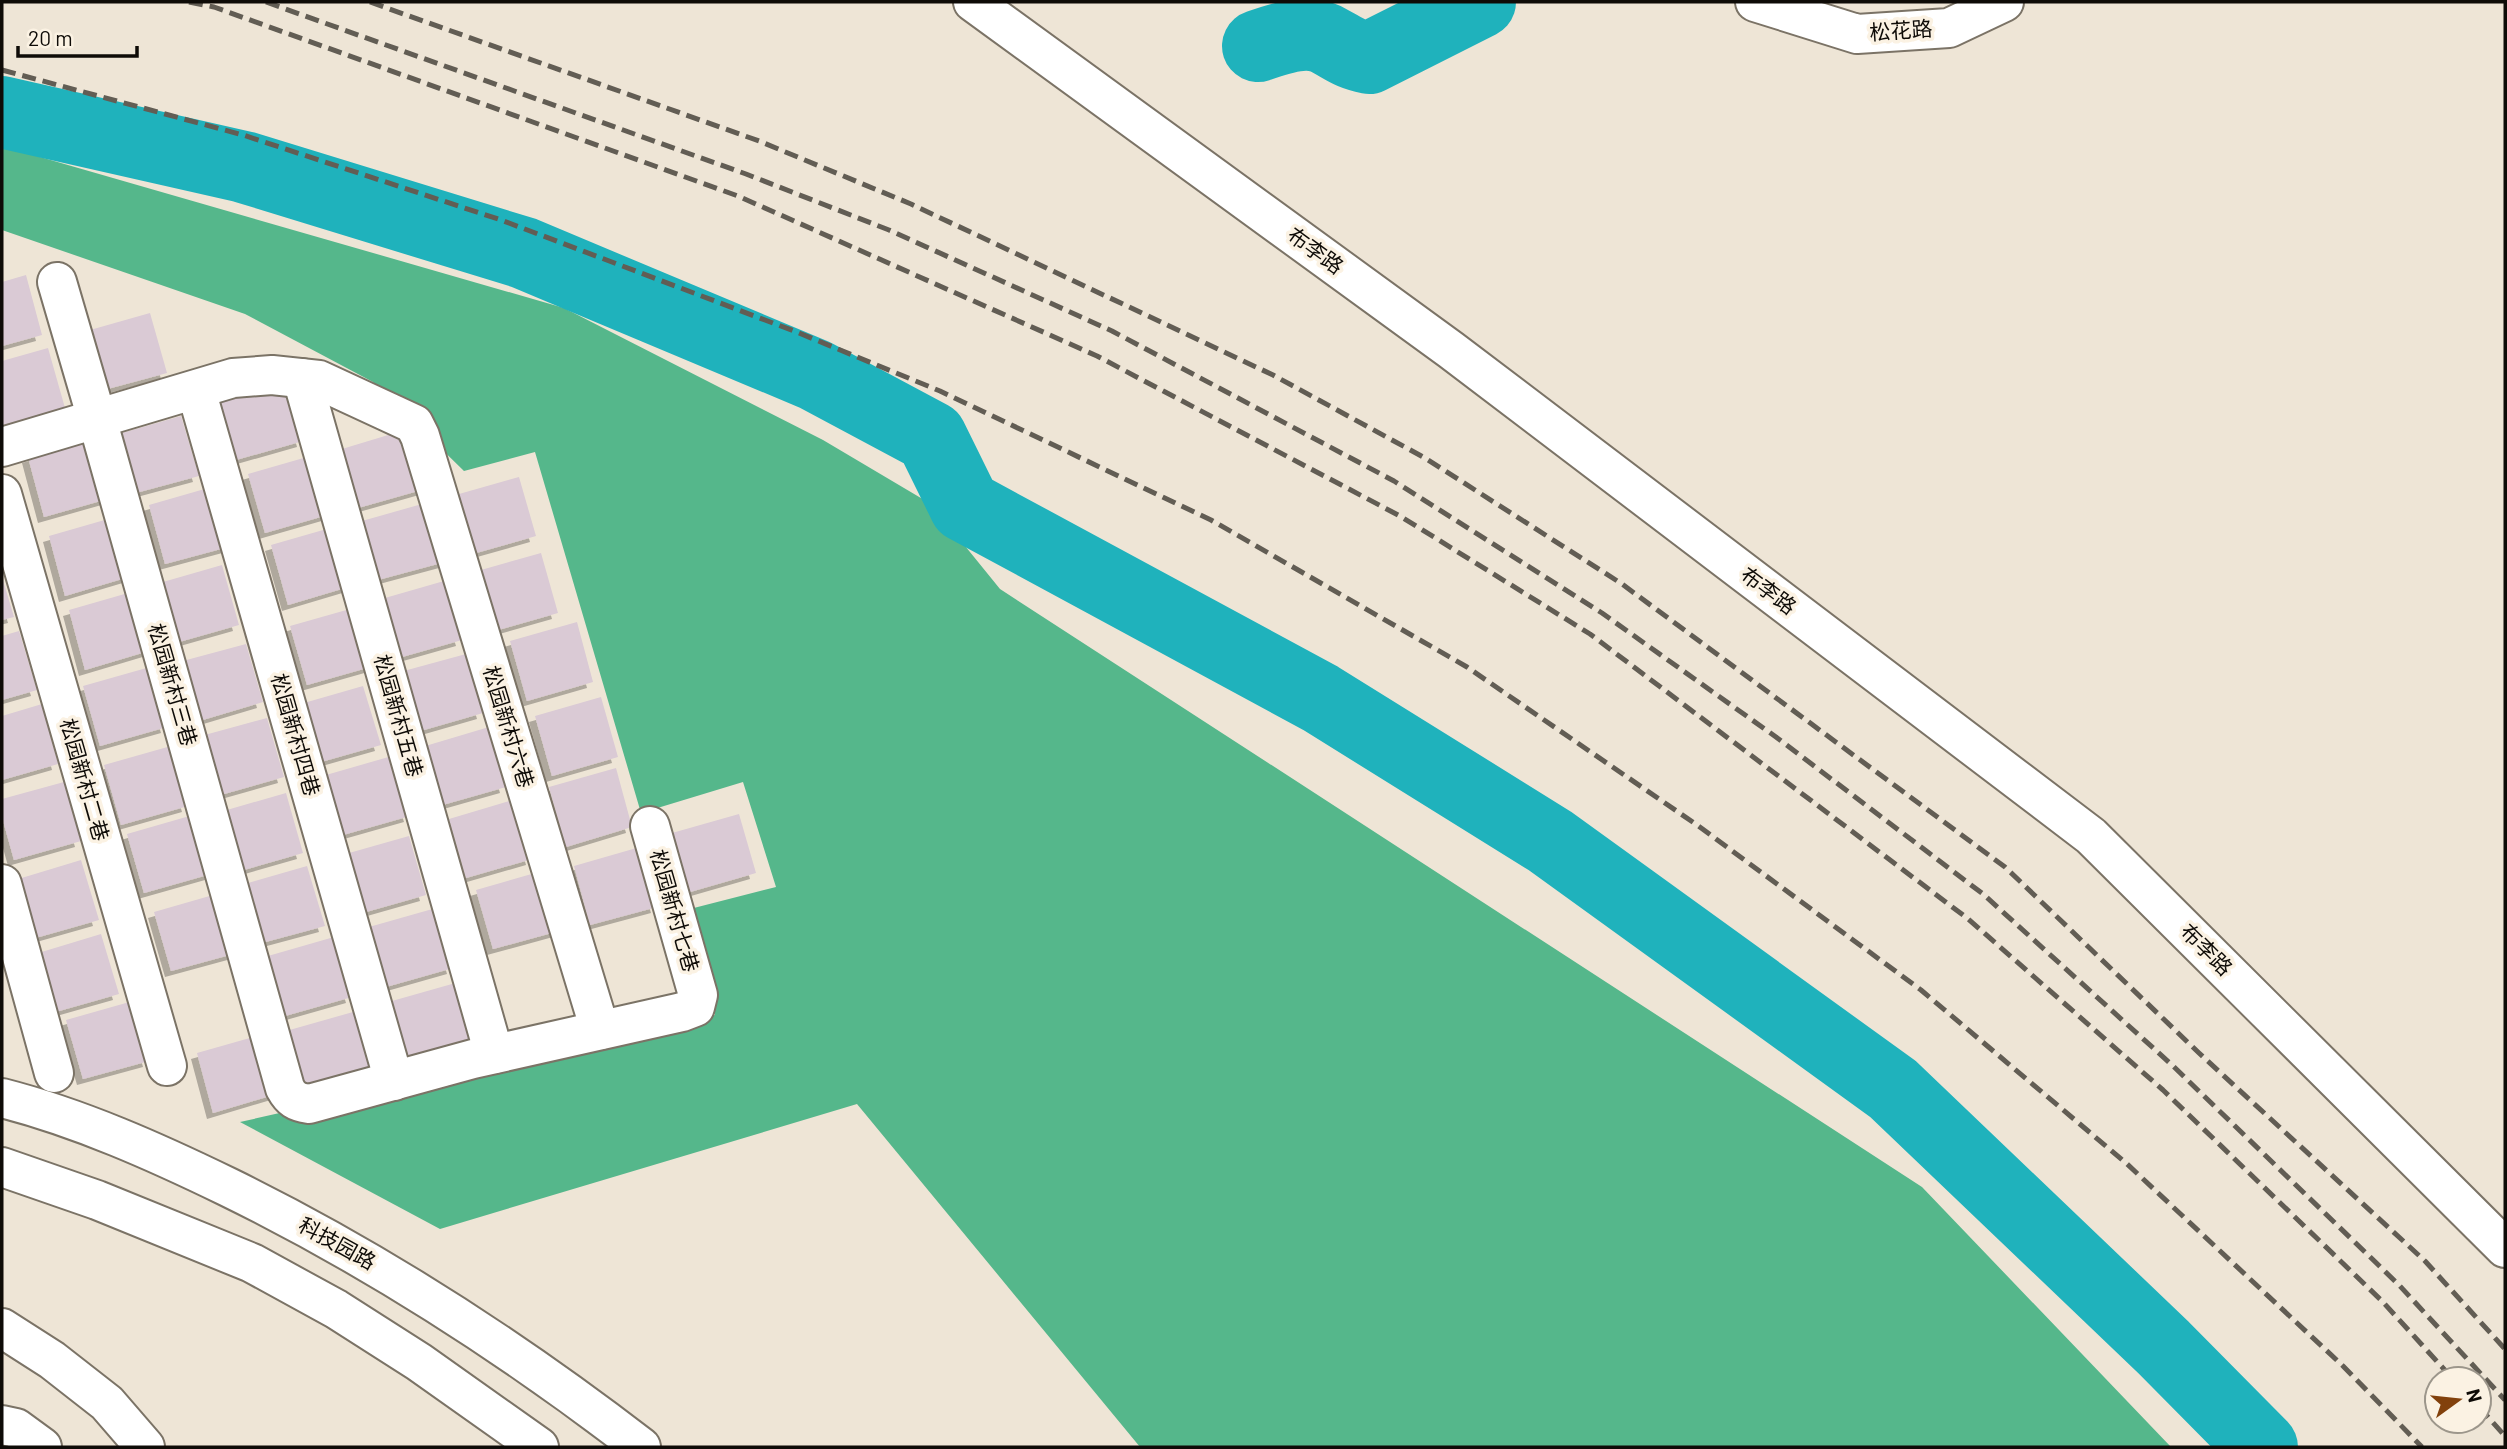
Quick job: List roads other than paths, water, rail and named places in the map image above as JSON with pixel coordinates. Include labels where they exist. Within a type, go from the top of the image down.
[{"type":"main road","name":"布李路","points":[[973,2],[1451,350],[2091,836],[2505,1248]]},
{"type":"main road","name":"松花路","points":[[1755,2],[1857,34],[1948,28],[2004,2]]},
{"type":"main road","name":"松园新村三巷","points":[[57,282],[285,1088],[290,1098],[298,1103],[309,1104],[394,1081]]},
{"type":"main road","points":[[2,447],[233,378],[272,375],[302,378]]},
{"type":"main road","name":"松园新村六巷","points":[[302,378],[319,380],[414,424],[420,436],[600,1030]]},
{"type":"main road","name":"松园新村五巷","points":[[302,378],[494,1054]]},
{"type":"main road","name":"松园新村四巷","points":[[196,390],[394,1081]]},
{"type":"main road","name":"松园新村二巷","points":[[2,494],[167,1066]]},
{"type":"main road","name":"松园新村七巷","points":[[600,1030],[682,1012],[695,1007],[698,995],[650,826]]},
{"type":"main road","points":[[2,884],[54,1073]]},
{"type":"main road","points":[[394,1081],[494,1054],[600,1030]]},
{"type":"main road","name":"科技园路","points":[[2,1098],[58,1115],[158,1154],[325,1236],[439,1304],[553,1381],[640,1447]]},
{"type":"main road","points":[[2,1167],[97,1200],[252,1263],[336,1309],[419,1362],[539,1447]]},
{"type":"main road","points":[[2,1328],[52,1360],[107,1403],[145,1447]]},
{"type":"main road","points":[[2,1425],[16,1428],[42,1447]]},
{"type":"waterway","points":[[1258,46],[1293,36],[1311,35],[1369,58],[1480,2]]},
{"type":"waterway","points":[[2,112],[244,167],[524,253],[815,375],[931,437],[965,506],[1320,698],[1550,841],[1893,1089],[2163,1347],[2262,1447]]},
{"type":"railway","points":[[189,2],[214,7],[738,196],[1097,356],[1400,516],[1590,634],[1967,918],[2163,1090],[2382,1301],[2440,1365]]},
{"type":"railway","points":[[266,2],[746,174],[889,230],[1112,331],[1394,481],[1602,613],[1776,737],[1983,894],[2172,1065],[2399,1285],[2505,1400]]},
{"type":"railway","points":[[370,2],[759,141],[911,204],[1273,375],[1425,458],[1622,584],[2005,867],[2199,1053],[2425,1261],[2505,1349]]},
{"type":"railway","points":[[2,70],[243,135],[501,220],[794,331],[940,391],[1211,520],[1467,667],[1697,825],[1921,990],[2126,1163],[2343,1366],[2422,1447]]},
{"type":"railway","points":[[2493,1423],[2505,1436]]}]
